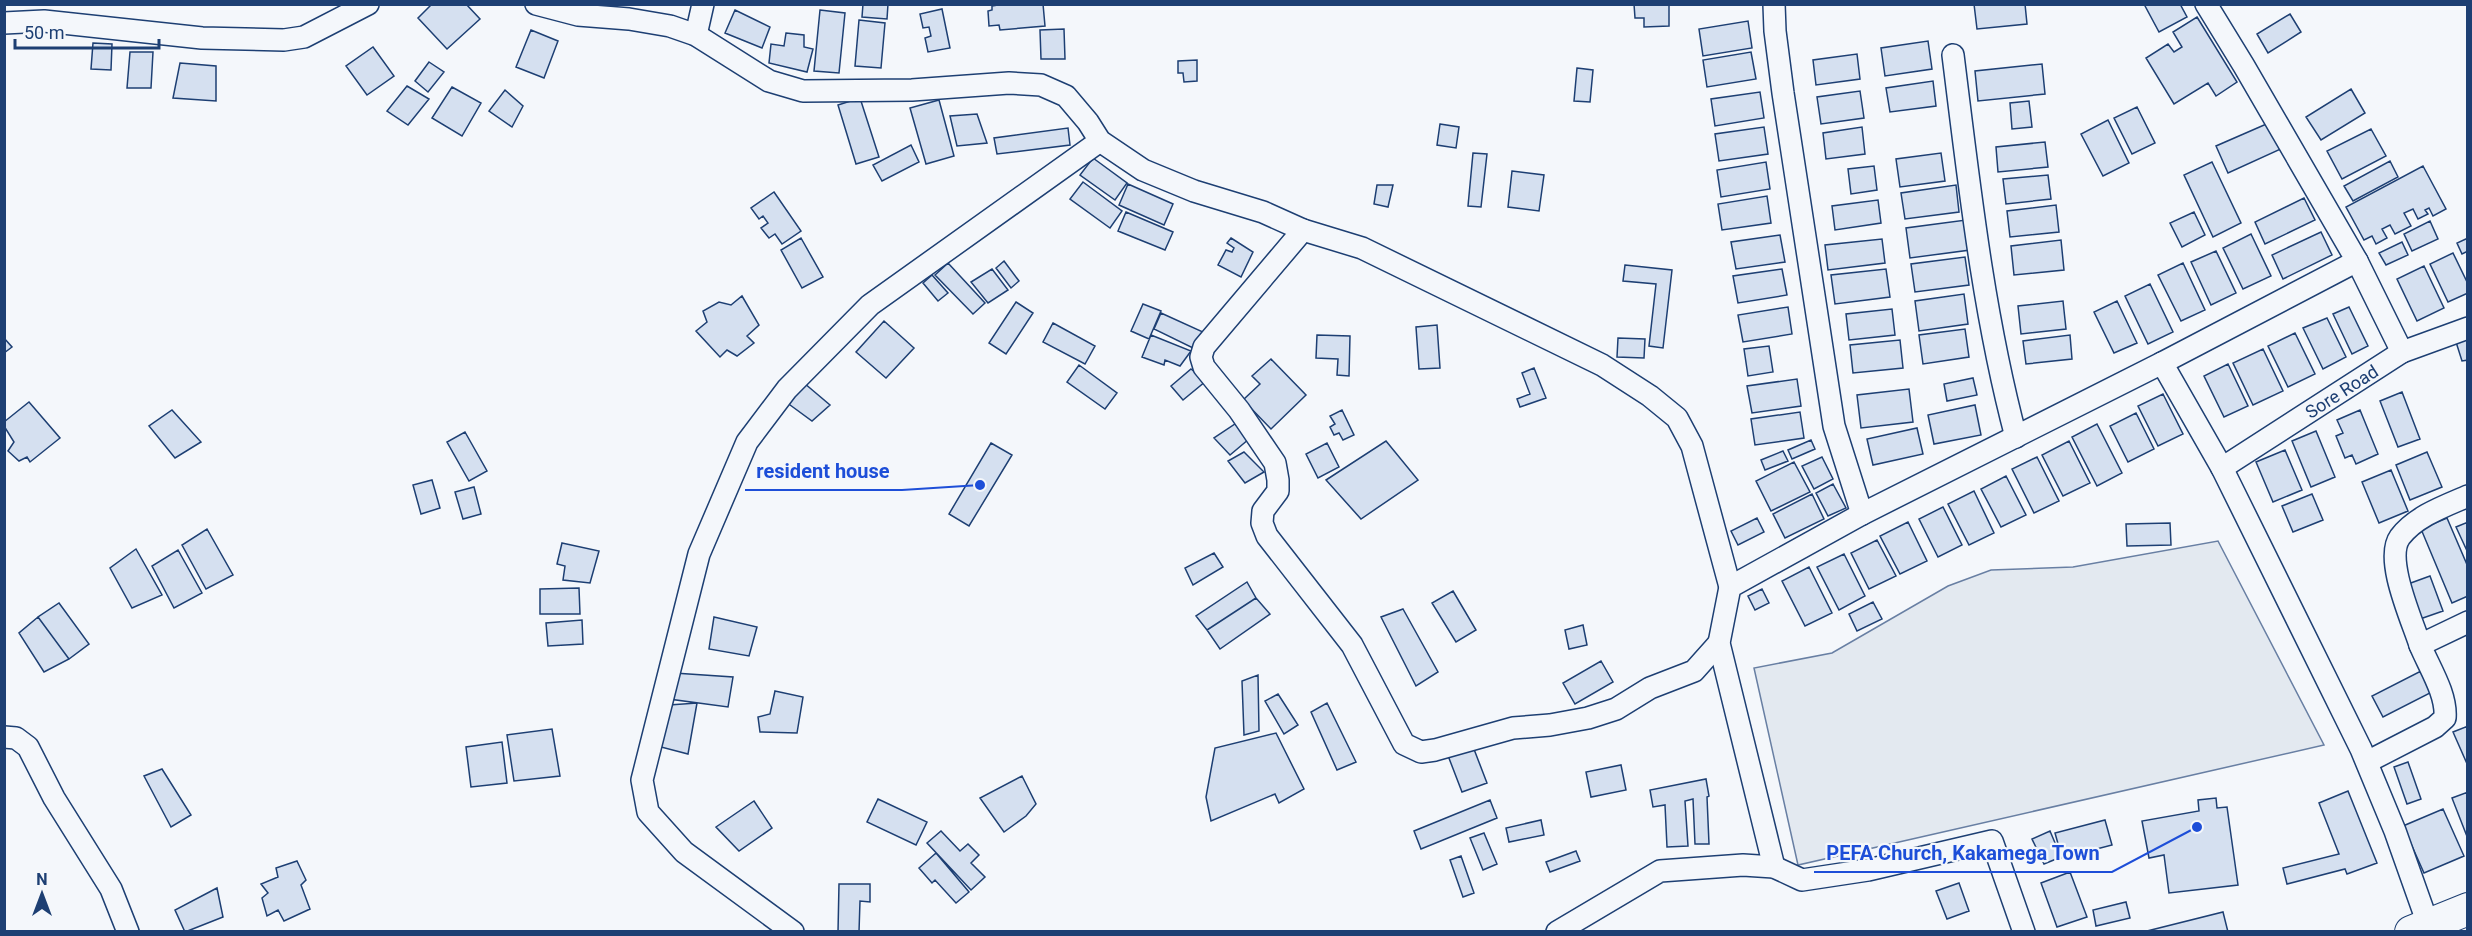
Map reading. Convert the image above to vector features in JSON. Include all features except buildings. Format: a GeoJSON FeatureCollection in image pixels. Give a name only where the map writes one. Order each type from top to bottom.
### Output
{"type":"FeatureCollection","features":[{"type":"Feature","properties":{"kind":"highway"},"geometry":{"type":"LineString","coordinates":[[2416,929],[2468,909]]}},
{"type":"Feature","properties":{"kind":"street"},"geometry":{"type":"LineString","coordinates":[[4,24],[44,21],[202,38],[284,40],[304,37],[368,4]]}},
{"type":"Feature","properties":{"kind":"street"},"geometry":{"type":"LineString","coordinates":[[536,4],[578,15],[629,19],[670,26],[696,35],[769,81],[803,91],[912,90],[1009,83],[1041,85],[1066,96],[1088,122],[1100,141],[1143,170],[1194,191],[1263,212],[1303,230],[1362,249],[1602,365],[1650,396],[1677,418],[1692,446],[1730,587],[1719,643],[1774,867]]}},
{"type":"Feature","properties":{"kind":"street"},"geometry":{"type":"LineString","coordinates":[[696,35],[703,4]]}},
{"type":"Feature","properties":{"kind":"street"},"geometry":{"type":"LineString","coordinates":[[1774,4],[1783,93],[1834,426],[1862,514]]}},
{"type":"Feature","properties":{"kind":"street"},"geometry":{"type":"LineString","coordinates":[[2206,4],[2357,261],[2402,352]]}},
{"type":"Feature","properties":{"kind":"street"},"geometry":{"type":"LineString","coordinates":[[1953,55],[1971,203],[2001,382],[2016,437]]}},
{"type":"Feature","properties":{"kind":"street"},"geometry":{"type":"LineString","coordinates":[[793,932],[684,852],[648,812],[642,780],[699,554],[747,442],[787,389],[870,304],[1100,141]]}},
{"type":"Feature","properties":{"kind":"street"},"geometry":{"type":"LineString","coordinates":[[1303,230],[1204,347],[1201,357],[1204,367],[1239,410],[1275,463],[1278,491],[1263,511],[1262,523],[1267,536],[1353,645],[1404,744],[1421,752],[1513,728],[1550,725],[1588,718],[1616,709],[1650,688],[1694,671],[1719,643]]}},
{"type":"Feature","properties":{"kind":"street"},"geometry":{"type":"LineString","coordinates":[[1730,587],[1862,514],[2162,363],[2357,261]]}},
{"type":"Feature","properties":{"kind":"street","name":"Sore Road"},"geometry":{"type":"LineString","coordinates":[[2222,468],[2402,352],[2468,328]]}},
{"type":"Feature","properties":{"kind":"street"},"geometry":{"type":"LineString","coordinates":[[2162,363],[2222,468],[2367,762],[2395,831],[2416,929]]}},
{"type":"Feature","properties":{"kind":"street"},"geometry":{"type":"LineString","coordinates":[[2367,762],[2435,727],[2445,718],[2446,709],[2420,645],[2398,576],[2395,552],[2399,538],[2414,523],[2468,496]]}},
{"type":"Feature","properties":{"kind":"street"},"geometry":{"type":"LineString","coordinates":[[2420,645],[2468,622]]}},
{"type":"Feature","properties":{"kind":"street"},"geometry":{"type":"LineString","coordinates":[[4,737],[16,738],[28,747],[54,798],[111,889],[128,932]]}},
{"type":"Feature","properties":{"kind":"street"},"geometry":{"type":"LineString","coordinates":[[1557,932],[1659,872],[1743,865],[1774,867],[1802,880],[1814,879],[1901,863],[1992,841],[2024,932]]}},
{"type":"Feature","properties":{"kind":"shaded area"},"geometry":{"type":"Polygon","coordinates":[[[2218,541],[2324,745],[1798,865],[1754,668],[1832,653],[1948,586],[1991,570],[2073,567],[2218,541]]]}},
{"type":"Feature","properties":{"kind":"place","name":"resident house"},"geometry":{"type":"Point","coordinates":[980,485]}},
{"type":"Feature","properties":{"kind":"place","name":"PEFA Church, Kakamega Town"},"geometry":{"type":"Point","coordinates":[2197,827]}}]}
